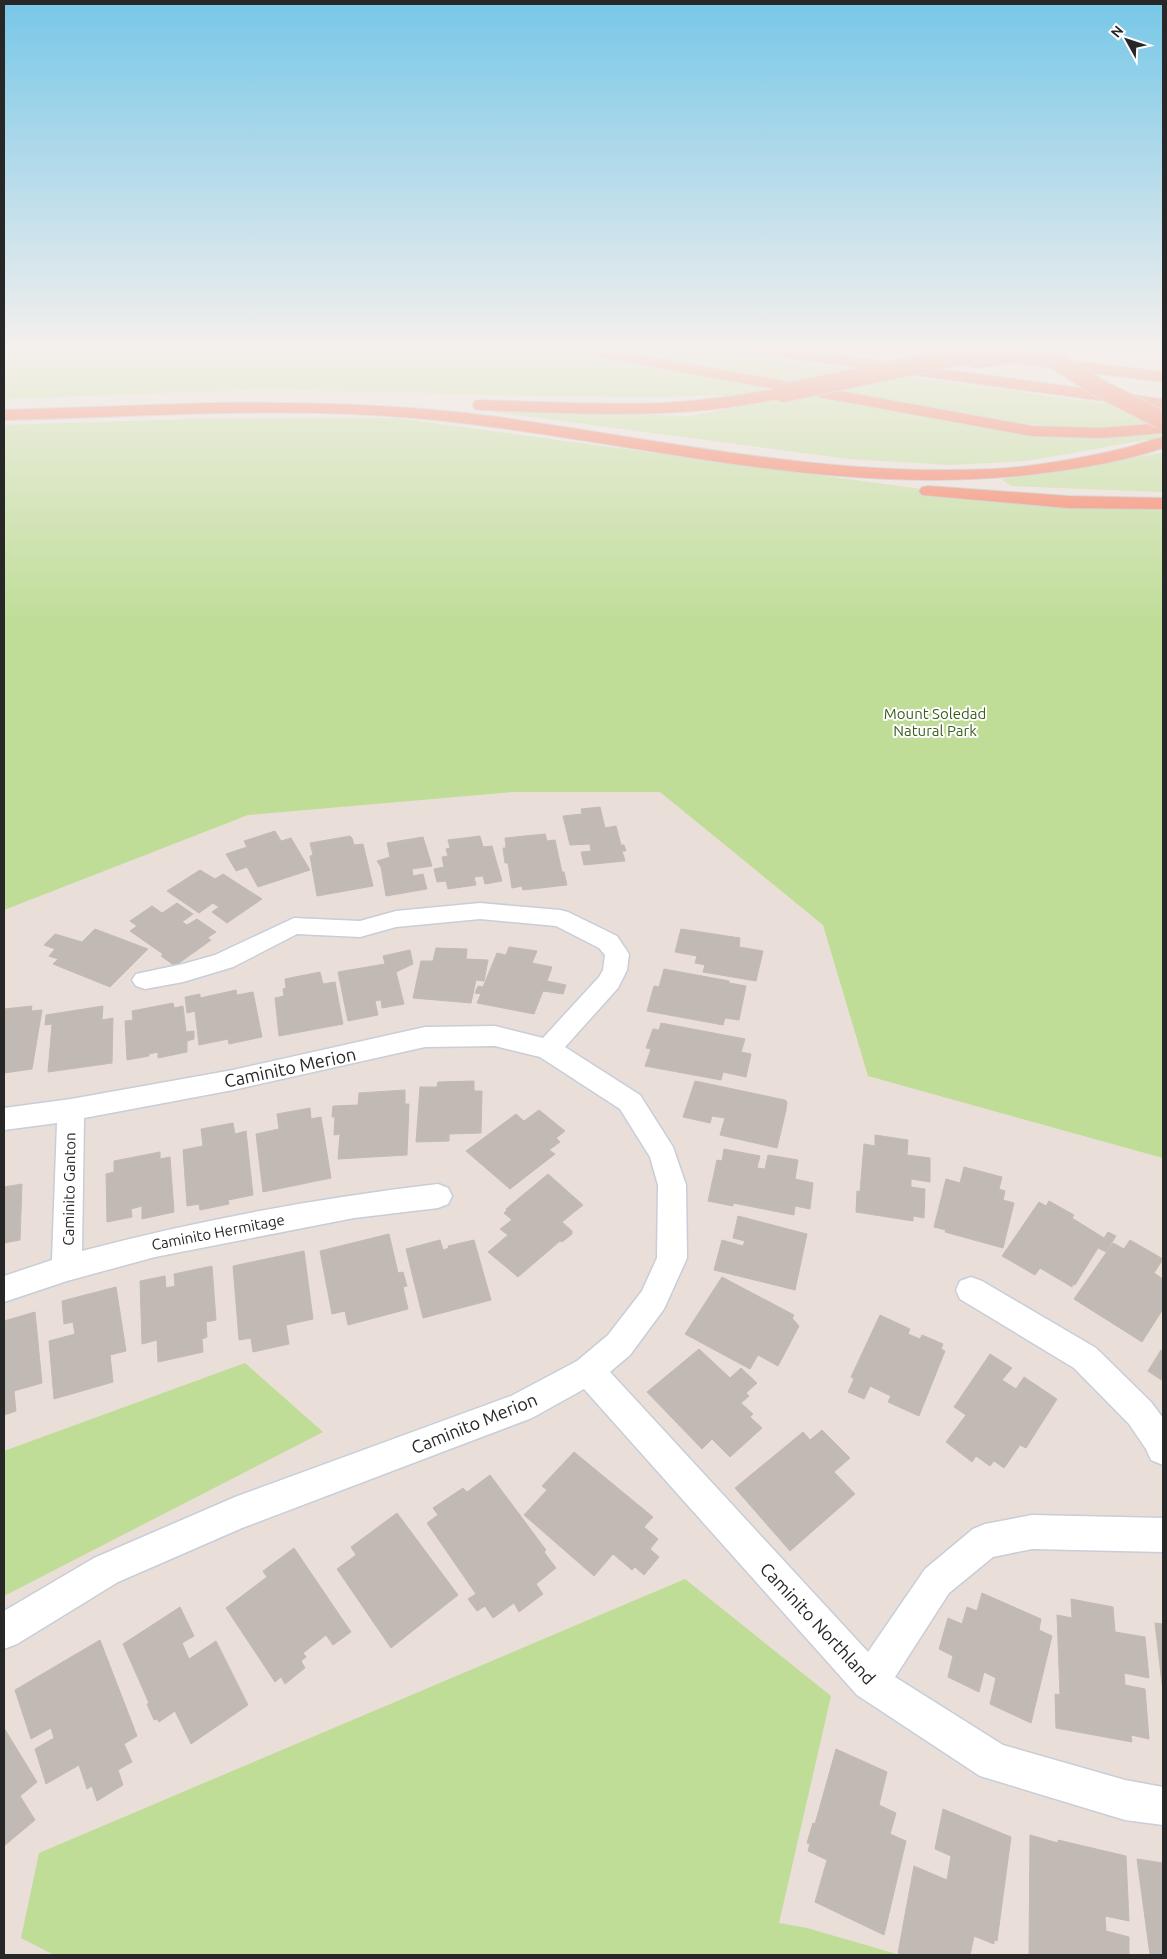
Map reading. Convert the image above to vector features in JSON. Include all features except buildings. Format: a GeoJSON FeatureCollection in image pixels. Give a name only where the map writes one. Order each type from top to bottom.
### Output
{"type":"FeatureCollection","features":[{"type":"Feature","properties":{"kind":"highway"},"geometry":{"type":"LineString","coordinates":[[618,440],[803,469],[877,476],[949,477],[1038,471],[1121,455],[1142,440]]}},
{"type":"Feature","properties":{"kind":"highway"},"geometry":{"type":"LineString","coordinates":[[747,460],[889,486],[954,495],[1068,502],[1163,504]]}},
{"type":"Feature","properties":{"kind":"street"},"geometry":{"type":"LineString","coordinates":[[145,980],[183,973],[224,961],[294,926],[360,929],[396,919],[480,911],[560,918],[608,942],[618,954],[615,970],[609,982],[548,1049]]}},
{"type":"Feature","properties":{"kind":"street","name":"Caminito Merion"},"geometry":{"type":"LineString","coordinates":[[4,1119],[71,1110],[233,1080],[425,1038],[495,1036],[548,1049],[630,1102],[663,1155],[672,1185],[672,1258],[653,1300],[619,1345],[588,1371],[521,1407],[235,1514],[106,1570],[4,1632]]}},
{"type":"Feature","properties":{"kind":"street","name":"Caminito Ganton"},"geometry":{"type":"LineString","coordinates":[[67,1268],[71,1110]]}},
{"type":"Feature","properties":{"kind":"street","name":"Caminito Hermitage"},"geometry":{"type":"LineString","coordinates":[[4,1289],[67,1268],[155,1244],[354,1206],[438,1196]]}},
{"type":"Feature","properties":{"kind":"street"},"geometry":{"type":"LineString","coordinates":[[971,1290],[1085,1358],[1140,1413],[1162,1443],[1163,1449]]}},
{"type":"Feature","properties":{"kind":"street","name":"Caminito Northland"},"geometry":{"type":"LineString","coordinates":[[588,1371],[870,1682],[994,1762],[1125,1800],[1163,1806]]}},
{"type":"Feature","properties":{"kind":"street"},"geometry":{"type":"LineString","coordinates":[[870,1682],[937,1581],[985,1541],[1032,1532],[1163,1535]]}},
{"type":"Feature","properties":{"kind":"green space","name":"Mount Soledad Natural Park"},"geometry":{"type":"Polygon","coordinates":[[[4,440],[562,440],[1003,500],[1163,507],[1163,1158],[868,1076],[823,925],[660,792],[512,792],[248,815],[4,910],[4,440]]]}},
{"type":"Feature","properties":{"kind":"green space"},"geometry":{"type":"Polygon","coordinates":[[[709,440],[1143,440],[1027,461],[950,465],[849,459],[709,440]]]}},
{"type":"Feature","properties":{"kind":"green space"},"geometry":{"type":"Polygon","coordinates":[[[1146,440],[1163,440],[1163,447],[1146,440]]]}},
{"type":"Feature","properties":{"kind":"green space"},"geometry":{"type":"Polygon","coordinates":[[[1163,453],[1163,492],[1011,486],[1001,479],[1163,453]]]}},
{"type":"Feature","properties":{"kind":"green space"},"geometry":{"type":"Polygon","coordinates":[[[245,1363],[323,1432],[4,1596],[4,1451],[245,1363]]]}},
{"type":"Feature","properties":{"kind":"green space"},"geometry":{"type":"Polygon","coordinates":[[[685,1579],[831,1696],[779,1923],[807,1928],[900,1955],[54,1955],[21,1938],[39,1853],[685,1579]]]}}]}
